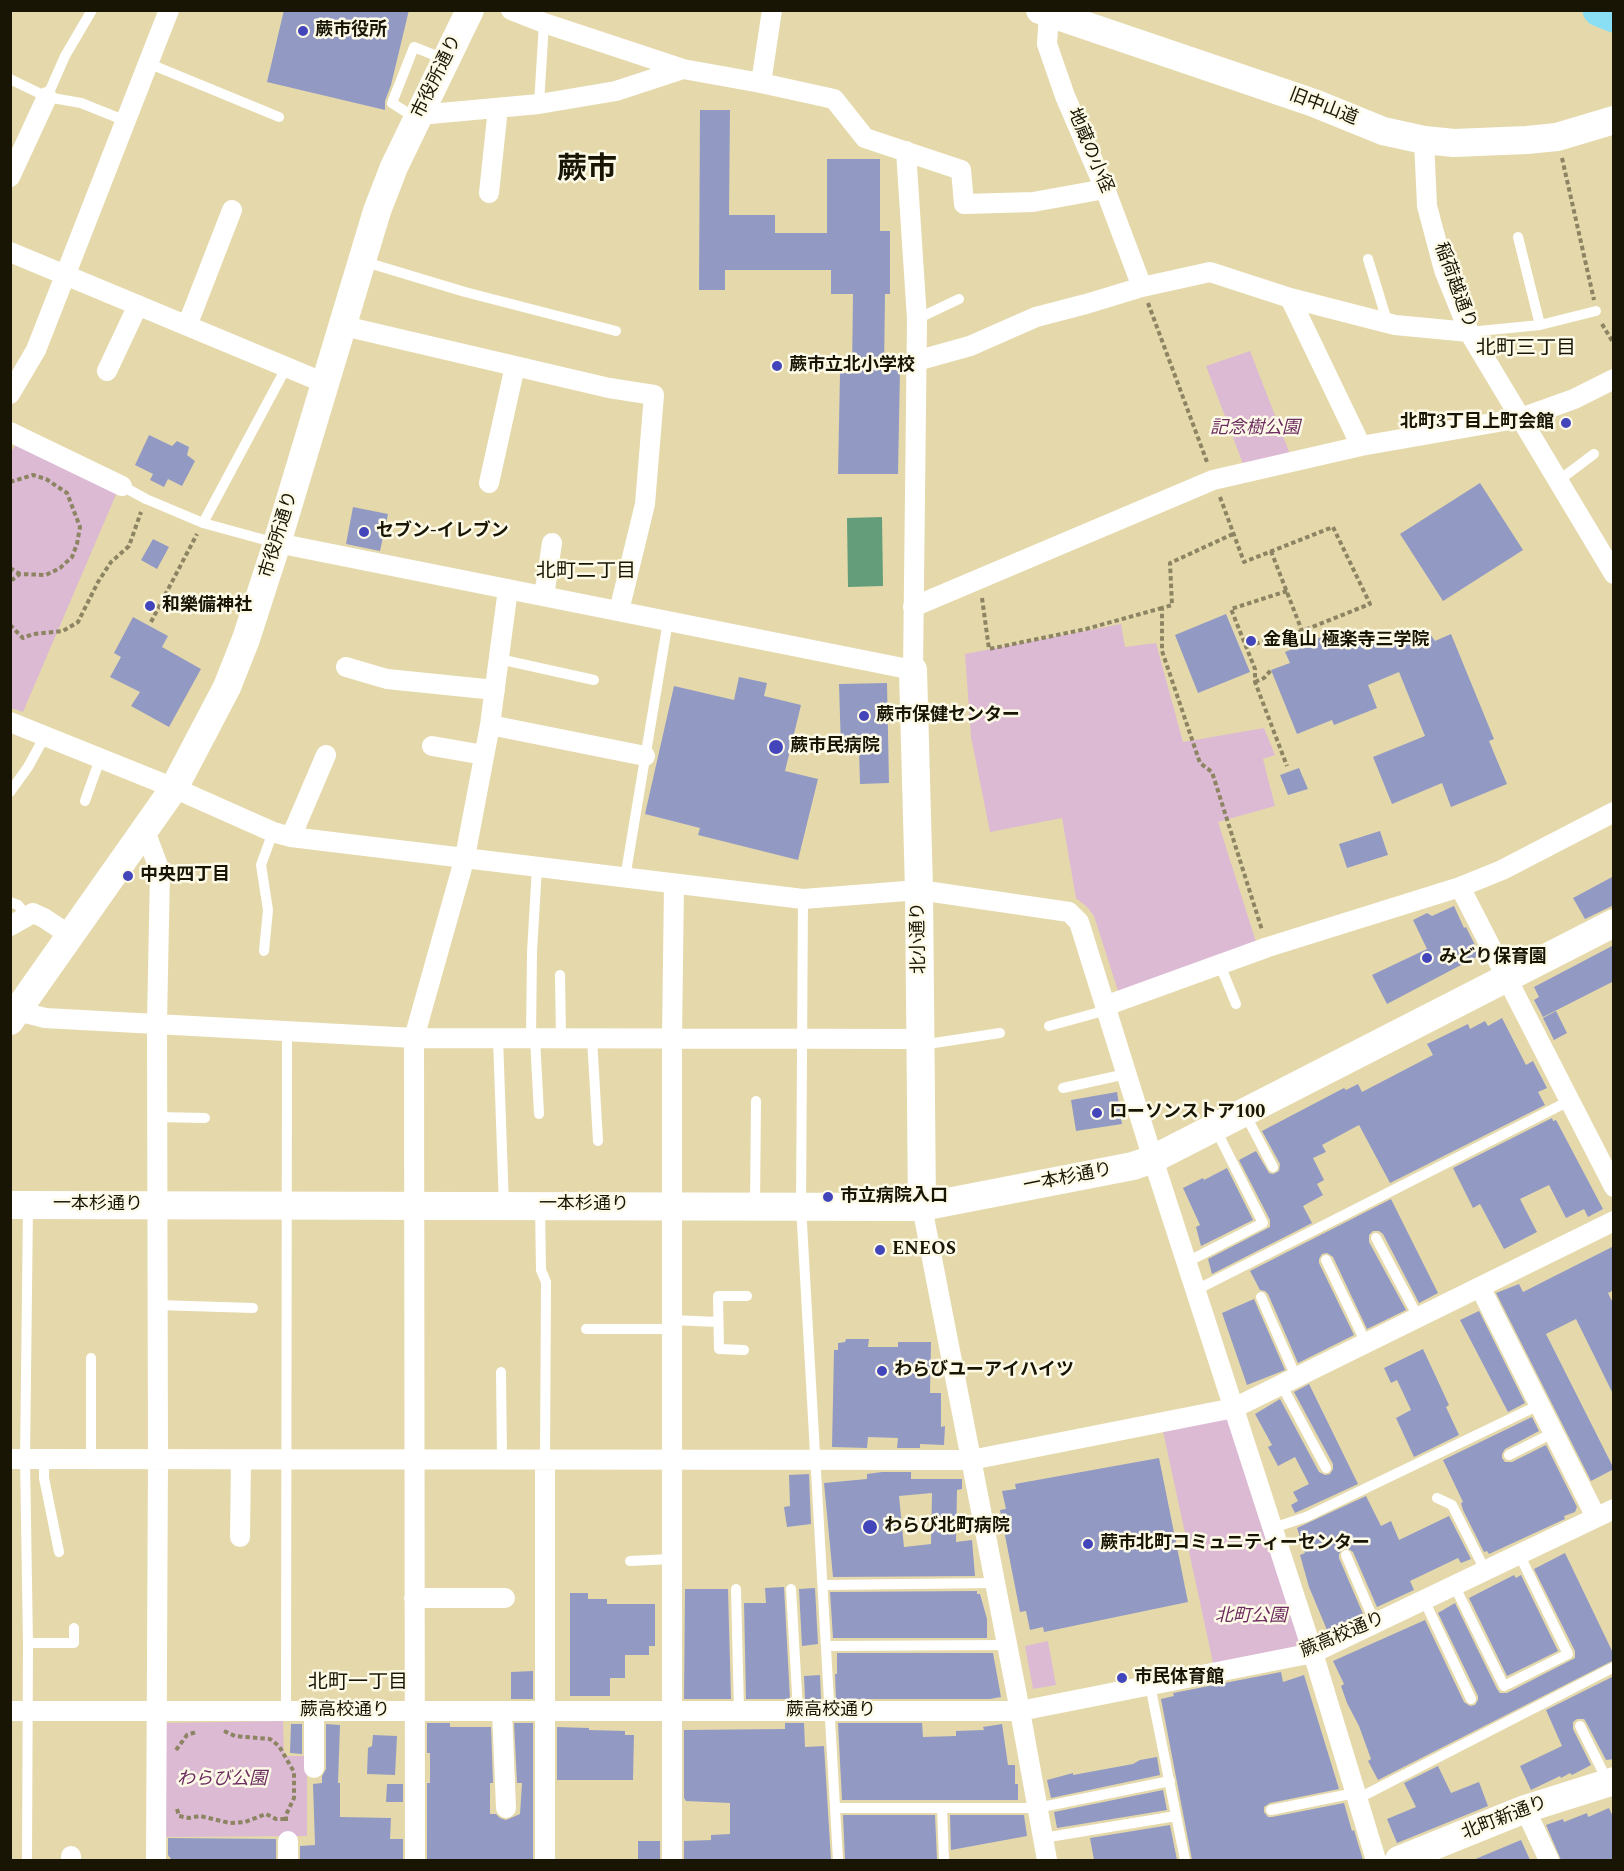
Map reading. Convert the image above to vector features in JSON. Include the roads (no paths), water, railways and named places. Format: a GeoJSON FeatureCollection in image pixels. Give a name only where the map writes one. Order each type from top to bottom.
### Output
{"type":"FeatureCollection","features":[{"type":"Feature","properties":{"kind":"highway"},"geometry":{"type":"LineString","coordinates":[[1599,10],[1614,16]]}},
{"type":"Feature","properties":{"kind":"street"},"geometry":{"type":"LineString","coordinates":[[10,394],[36,350],[150,64],[169,10]]}},
{"type":"Feature","properties":{"kind":"street","name":"市役所通り"},"geometry":{"type":"LineString","coordinates":[[13,1014],[174,789],[227,687],[246,639],[277,543],[327,384],[362,261],[394,167],[470,10]]}},
{"type":"Feature","properties":{"kind":"street"},"geometry":{"type":"LineString","coordinates":[[511,10],[683,69],[834,99],[865,138],[961,170],[964,204],[1033,202],[1105,189]]}},
{"type":"Feature","properties":{"kind":"street"},"geometry":{"type":"LineString","coordinates":[[761,83],[772,10]]}},
{"type":"Feature","properties":{"kind":"street","name":"旧中山道"},"geometry":{"type":"LineString","coordinates":[[1044,12],[1089,19],[1383,131],[1424,140],[1454,143],[1557,137],[1614,120]]}},
{"type":"Feature","properties":{"kind":"street","name":"地蔵の小径"},"geometry":{"type":"LineString","coordinates":[[1044,12],[1047,44],[1065,96],[1105,189],[1142,287]]}},
{"type":"Feature","properties":{"kind":"street"},"geometry":{"type":"LineString","coordinates":[[418,117],[539,104],[616,92],[683,69]]}},
{"type":"Feature","properties":{"kind":"street"},"geometry":{"type":"LineString","coordinates":[[10,177],[47,97]]}},
{"type":"Feature","properties":{"kind":"street"},"geometry":{"type":"LineString","coordinates":[[489,193],[498,108]]}},
{"type":"Feature","properties":{"kind":"street","name":"稲荷越通り"},"geometry":{"type":"LineString","coordinates":[[1424,140],[1427,206],[1444,270],[1469,332],[1614,574]]}},
{"type":"Feature","properties":{"kind":"street"},"geometry":{"type":"LineString","coordinates":[[277,543],[913,670],[917,319],[906,151]]}},
{"type":"Feature","properties":{"kind":"street"},"geometry":{"type":"LineString","coordinates":[[187,326],[232,210]]}},
{"type":"Feature","properties":{"kind":"street"},"geometry":{"type":"LineString","coordinates":[[10,252],[327,384]]}},
{"type":"Feature","properties":{"kind":"street"},"geometry":{"type":"LineString","coordinates":[[916,361],[970,346],[1036,317],[1142,287],[1210,272],[1290,298],[1388,324],[1469,332]]}},
{"type":"Feature","properties":{"kind":"street"},"geometry":{"type":"LineString","coordinates":[[1290,298],[1361,446]]}},
{"type":"Feature","properties":{"kind":"street"},"geometry":{"type":"LineString","coordinates":[[107,371],[138,305]]}},
{"type":"Feature","properties":{"kind":"street"},"geometry":{"type":"LineString","coordinates":[[344,326],[609,388],[654,395],[645,504],[619,611]]}},
{"type":"Feature","properties":{"kind":"street"},"geometry":{"type":"LineString","coordinates":[[489,483],[515,366]]}},
{"type":"Feature","properties":{"kind":"street"},"geometry":{"type":"LineString","coordinates":[[913,607],[1213,480],[1361,446],[1521,418],[1574,399],[1614,379]]}},
{"type":"Feature","properties":{"kind":"street"},"geometry":{"type":"LineString","coordinates":[[10,432],[122,486]]}},
{"type":"Feature","properties":{"kind":"street"},"geometry":{"type":"LineString","coordinates":[[544,596],[552,543]]}},
{"type":"Feature","properties":{"kind":"street"},"geometry":{"type":"LineString","coordinates":[[415,1860],[414,1038],[465,857],[490,725],[508,589]]}},
{"type":"Feature","properties":{"kind":"street"},"geometry":{"type":"LineString","coordinates":[[346,667],[387,679],[495,690]]}},
{"type":"Feature","properties":{"kind":"street","name":"北小通り"},"geometry":{"type":"LineString","coordinates":[[913,670],[920,890],[922,1207]]}},
{"type":"Feature","properties":{"kind":"street"},"geometry":{"type":"LineString","coordinates":[[490,725],[645,756]]}},
{"type":"Feature","properties":{"kind":"street"},"geometry":{"type":"LineString","coordinates":[[13,727],[45,736],[282,834],[802,899],[920,890],[1069,912],[1079,922],[1313,1653],[1376,1860]]}},
{"type":"Feature","properties":{"kind":"street"},"geometry":{"type":"LineString","coordinates":[[432,746],[484,755]]}},
{"type":"Feature","properties":{"kind":"street"},"geometry":{"type":"LineString","coordinates":[[282,834],[326,755]]}},
{"type":"Feature","properties":{"kind":"street"},"geometry":{"type":"LineString","coordinates":[[1106,1008],[1268,947],[1460,886],[1502,870],[1614,812]]}},
{"type":"Feature","properties":{"kind":"street"},"geometry":{"type":"LineString","coordinates":[[145,831],[160,872],[156,1117],[158,1460],[156,1860]]}},
{"type":"Feature","properties":{"kind":"street"},"geometry":{"type":"LineString","coordinates":[[672,1860],[674,884]]}},
{"type":"Feature","properties":{"kind":"street"},"geometry":{"type":"LineString","coordinates":[[1460,886],[1614,1187]]}},
{"type":"Feature","properties":{"kind":"street"},"geometry":{"type":"LineString","coordinates":[[19,921],[33,913],[71,936]]}},
{"type":"Feature","properties":{"kind":"street"},"geometry":{"type":"LineString","coordinates":[[1506,978],[1614,923]]}},
{"type":"Feature","properties":{"kind":"street","name":"一本杉通り"},"geometry":{"type":"LineString","coordinates":[[19,1205],[922,1207],[1133,1166],[1153,1159],[1506,978]]}},
{"type":"Feature","properties":{"kind":"street"},"geometry":{"type":"LineString","coordinates":[[13,1014],[45,1018],[414,1038],[801,1038],[921,1042]]}},
{"type":"Feature","properties":{"kind":"street"},"geometry":{"type":"LineString","coordinates":[[922,1207],[1047,1860]]}},
{"type":"Feature","properties":{"kind":"street"},"geometry":{"type":"LineString","coordinates":[[17,1459],[971,1460],[1234,1408],[1614,1221]]}},
{"type":"Feature","properties":{"kind":"street"},"geometry":{"type":"LineString","coordinates":[[1480,1287],[1553,1433],[1605,1513]]}},
{"type":"Feature","properties":{"kind":"street"},"geometry":{"type":"LineString","coordinates":[[545,1459],[545,1860]]}},
{"type":"Feature","properties":{"kind":"street"},"geometry":{"type":"LineString","coordinates":[[240,1537],[241,1460]]}},
{"type":"Feature","properties":{"kind":"street","name":"蕨高校通り"},"geometry":{"type":"LineString","coordinates":[[19,1711],[1020,1711],[1313,1653],[1605,1513]]}},
{"type":"Feature","properties":{"kind":"street"},"geometry":{"type":"LineString","coordinates":[[414,1598],[505,1598]]}},
{"type":"Feature","properties":{"kind":"street"},"geometry":{"type":"LineString","coordinates":[[314,1711],[314,1768]]}},
{"type":"Feature","properties":{"kind":"street"},"geometry":{"type":"LineString","coordinates":[[502,1711],[506,1808]]}},
{"type":"Feature","properties":{"kind":"street","name":"北町新通り"},"geometry":{"type":"LineString","coordinates":[[1399,1860],[1525,1809],[1611,1782]]}},
{"type":"Feature","properties":{"kind":"street"},"geometry":{"type":"LineString","coordinates":[[1525,1809],[1549,1860]]}},
{"type":"Feature","properties":{"kind":"lane"},"geometry":{"type":"LineString","coordinates":[[47,97],[65,56],[92,10]]}},
{"type":"Feature","properties":{"kind":"lane"},"geometry":{"type":"LineString","coordinates":[[539,104],[544,23]]}},
{"type":"Feature","properties":{"kind":"lane"},"geometry":{"type":"LineString","coordinates":[[150,64],[279,117]]}},
{"type":"Feature","properties":{"kind":"lane"},"geometry":{"type":"LineString","coordinates":[[10,79],[47,97],[81,103],[126,121]]}},
{"type":"Feature","properties":{"kind":"lane"},"geometry":{"type":"LineString","coordinates":[[1518,237],[1540,325]]}},
{"type":"Feature","properties":{"kind":"lane"},"geometry":{"type":"LineString","coordinates":[[1368,259],[1388,324]]}},
{"type":"Feature","properties":{"kind":"lane"},"geometry":{"type":"LineString","coordinates":[[362,261],[465,292],[616,331]]}},
{"type":"Feature","properties":{"kind":"lane"},"geometry":{"type":"LineString","coordinates":[[917,319],[959,299]]}},
{"type":"Feature","properties":{"kind":"lane"},"geometry":{"type":"LineString","coordinates":[[1469,332],[1540,325],[1596,311]]}},
{"type":"Feature","properties":{"kind":"lane"},"geometry":{"type":"LineString","coordinates":[[203,523],[286,368]]}},
{"type":"Feature","properties":{"kind":"lane"},"geometry":{"type":"LineString","coordinates":[[1558,481],[1594,454]]}},
{"type":"Feature","properties":{"kind":"lane"},"geometry":{"type":"LineString","coordinates":[[122,486],[146,499],[203,523],[277,543]]}},
{"type":"Feature","properties":{"kind":"lane"},"geometry":{"type":"LineString","coordinates":[[625,878],[668,621]]}},
{"type":"Feature","properties":{"kind":"lane"},"geometry":{"type":"LineString","coordinates":[[499,659],[594,680]]}},
{"type":"Feature","properties":{"kind":"lane"},"geometry":{"type":"LineString","coordinates":[[10,792],[28,767],[45,736]]}},
{"type":"Feature","properties":{"kind":"lane"},"geometry":{"type":"LineString","coordinates":[[85,801],[100,759]]}},
{"type":"Feature","properties":{"kind":"lane"},"geometry":{"type":"LineString","coordinates":[[264,951],[268,910],[261,865],[282,834]]}},
{"type":"Feature","properties":{"kind":"lane"},"geometry":{"type":"LineString","coordinates":[[537,867],[532,952],[533,1038],[539,1114]]}},
{"type":"Feature","properties":{"kind":"lane"},"geometry":{"type":"LineString","coordinates":[[802,899],[801,1206],[838,1860]]}},
{"type":"Feature","properties":{"kind":"lane"},"geometry":{"type":"LineString","coordinates":[[10,902],[18,905],[19,921]]}},
{"type":"Feature","properties":{"kind":"lane"},"geometry":{"type":"LineString","coordinates":[[1220,965],[1236,1004]]}},
{"type":"Feature","properties":{"kind":"lane"},"geometry":{"type":"LineString","coordinates":[[560,975],[561,1038]]}},
{"type":"Feature","properties":{"kind":"lane"},"geometry":{"type":"LineString","coordinates":[[1048,1026],[1106,1008]]}},
{"type":"Feature","properties":{"kind":"lane"},"geometry":{"type":"LineString","coordinates":[[286,1711],[287,1031]]}},
{"type":"Feature","properties":{"kind":"lane"},"geometry":{"type":"LineString","coordinates":[[921,1042],[1000,1032]]}},
{"type":"Feature","properties":{"kind":"lane"},"geometry":{"type":"LineString","coordinates":[[498,1038],[504,1206]]}},
{"type":"Feature","properties":{"kind":"lane"},"geometry":{"type":"LineString","coordinates":[[592,1038],[598,1141]]}},
{"type":"Feature","properties":{"kind":"lane"},"geometry":{"type":"LineString","coordinates":[[1063,1089],[1126,1074]]}},
{"type":"Feature","properties":{"kind":"lane"},"geometry":{"type":"LineString","coordinates":[[755,1206],[756,1101]]}},
{"type":"Feature","properties":{"kind":"lane"},"geometry":{"type":"LineString","coordinates":[[1196,1290],[1569,1101]]}},
{"type":"Feature","properties":{"kind":"lane"},"geometry":{"type":"LineString","coordinates":[[1244,1112],[1274,1167]]}},
{"type":"Feature","properties":{"kind":"lane"},"geometry":{"type":"LineString","coordinates":[[156,1117],[205,1118]]}},
{"type":"Feature","properties":{"kind":"lane"},"geometry":{"type":"LineString","coordinates":[[1186,1262],[1263,1223],[1215,1128]]}},
{"type":"Feature","properties":{"kind":"lane"},"geometry":{"type":"LineString","coordinates":[[19,1205],[17,1459],[28,1643],[19,1711],[27,1860]]}},
{"type":"Feature","properties":{"kind":"lane"},"geometry":{"type":"LineString","coordinates":[[540,1205],[541,1270],[546,1282],[545,1459]]}},
{"type":"Feature","properties":{"kind":"lane"},"geometry":{"type":"LineString","coordinates":[[1376,1238],[1418,1317]]}},
{"type":"Feature","properties":{"kind":"lane"},"geometry":{"type":"LineString","coordinates":[[1326,1260],[1366,1343]]}},
{"type":"Feature","properties":{"kind":"lane"},"geometry":{"type":"LineString","coordinates":[[744,1350],[719,1349],[718,1296],[747,1296]]}},
{"type":"Feature","properties":{"kind":"lane"},"geometry":{"type":"LineString","coordinates":[[1261,1298],[1289,1381],[1326,1468]]}},
{"type":"Feature","properties":{"kind":"lane"},"geometry":{"type":"LineString","coordinates":[[157,1305],[253,1308]]}},
{"type":"Feature","properties":{"kind":"lane"},"geometry":{"type":"LineString","coordinates":[[586,1329],[718,1322]]}},
{"type":"Feature","properties":{"kind":"lane"},"geometry":{"type":"LineString","coordinates":[[91,1358],[91,1460]]}},
{"type":"Feature","properties":{"kind":"lane"},"geometry":{"type":"LineString","coordinates":[[501,1372],[502,1459]]}},
{"type":"Feature","properties":{"kind":"lane"},"geometry":{"type":"LineString","coordinates":[[1273,1528],[1306,1517],[1539,1405]]}},
{"type":"Feature","properties":{"kind":"lane"},"geometry":{"type":"LineString","coordinates":[[1509,1455],[1553,1433]]}},
{"type":"Feature","properties":{"kind":"lane"},"geometry":{"type":"LineString","coordinates":[[44,1459],[44,1478],[59,1552]]}},
{"type":"Feature","properties":{"kind":"lane"},"geometry":{"type":"LineString","coordinates":[[1437,1498],[1452,1505],[1485,1570]]}},
{"type":"Feature","properties":{"kind":"lane"},"geometry":{"type":"LineString","coordinates":[[1454,1585],[1504,1686],[1568,1654],[1519,1554]]}},
{"type":"Feature","properties":{"kind":"lane"},"geometry":{"type":"LineString","coordinates":[[1346,1555],[1375,1623]]}},
{"type":"Feature","properties":{"kind":"lane"},"geometry":{"type":"LineString","coordinates":[[630,1561],[671,1559]]}},
{"type":"Feature","properties":{"kind":"lane"},"geometry":{"type":"LineString","coordinates":[[823,1585],[995,1583]]}},
{"type":"Feature","properties":{"kind":"lane"},"geometry":{"type":"LineString","coordinates":[[736,1589],[739,1711]]}},
{"type":"Feature","properties":{"kind":"lane"},"geometry":{"type":"LineString","coordinates":[[791,1589],[798,1711]]}},
{"type":"Feature","properties":{"kind":"lane"},"geometry":{"type":"LineString","coordinates":[[1424,1600],[1471,1699]]}},
{"type":"Feature","properties":{"kind":"lane"},"geometry":{"type":"LineString","coordinates":[[28,1643],[74,1643],[74,1628]]}},
{"type":"Feature","properties":{"kind":"lane"},"geometry":{"type":"LineString","coordinates":[[827,1646],[1007,1645]]}},
{"type":"Feature","properties":{"kind":"lane"},"geometry":{"type":"LineString","coordinates":[[1271,1810],[1356,1796],[1614,1667]]}},
{"type":"Feature","properties":{"kind":"lane"},"geometry":{"type":"LineString","coordinates":[[1150,1685],[1185,1860]]}},
{"type":"Feature","properties":{"kind":"lane"},"geometry":{"type":"LineString","coordinates":[[1580,1726],[1611,1782]]}},
{"type":"Feature","properties":{"kind":"lane"},"geometry":{"type":"LineString","coordinates":[[835,1808],[1037,1808],[1170,1781]]}},
{"type":"Feature","properties":{"kind":"lane"},"geometry":{"type":"LineString","coordinates":[[942,1808],[944,1860]]}},
{"type":"Feature","properties":{"kind":"lane"},"geometry":{"type":"LineString","coordinates":[[1042,1838],[1176,1816]]}},
{"type":"Feature","properties":{"kind":"place","name":"蕨市役所"},"geometry":{"type":"Point","coordinates":[303,31]}},
{"type":"Feature","properties":{"kind":"place","name":"蕨市立北小学校"},"geometry":{"type":"Point","coordinates":[777,366]}},
{"type":"Feature","properties":{"kind":"place","name":"北町3丁目上町会館"},"geometry":{"type":"Point","coordinates":[1566,423]}},
{"type":"Feature","properties":{"kind":"place","name":"セブン-イレブン"},"geometry":{"type":"Point","coordinates":[364,532]}},
{"type":"Feature","properties":{"kind":"place","name":"和樂備神社"},"geometry":{"type":"Point","coordinates":[150,606]}},
{"type":"Feature","properties":{"kind":"place","name":"金亀山 極楽寺三学院"},"geometry":{"type":"Point","coordinates":[1251,641]}},
{"type":"Feature","properties":{"kind":"place","name":"蕨市保健センター"},"geometry":{"type":"Point","coordinates":[864,716]}},
{"type":"Feature","properties":{"kind":"place","name":"蕨市民病院"},"geometry":{"type":"Point","coordinates":[776,747]}},
{"type":"Feature","properties":{"kind":"place","name":"中央四丁目"},"geometry":{"type":"Point","coordinates":[128,876]}},
{"type":"Feature","properties":{"kind":"place","name":"みどり保育園"},"geometry":{"type":"Point","coordinates":[1427,958]}},
{"type":"Feature","properties":{"kind":"place","name":"ローソンストア100"},"geometry":{"type":"Point","coordinates":[1097,1113]}},
{"type":"Feature","properties":{"kind":"place","name":"市立病院入口"},"geometry":{"type":"Point","coordinates":[828,1197]}},
{"type":"Feature","properties":{"kind":"place","name":"ENEOS"},"geometry":{"type":"Point","coordinates":[880,1250]}},
{"type":"Feature","properties":{"kind":"place","name":"わらびユーアイハイツ"},"geometry":{"type":"Point","coordinates":[882,1371]}},
{"type":"Feature","properties":{"kind":"place","name":"わらび北町病院"},"geometry":{"type":"Point","coordinates":[870,1527]}},
{"type":"Feature","properties":{"kind":"place","name":"蕨市北町コミュニティーセンター"},"geometry":{"type":"Point","coordinates":[1088,1544]}},
{"type":"Feature","properties":{"kind":"place","name":"市民体育館"},"geometry":{"type":"Point","coordinates":[1122,1678]}},
{"type":"Feature","properties":{"kind":"district","name":"蕨市"},"geometry":{"type":"Point","coordinates":[587,172]}},
{"type":"Feature","properties":{"kind":"district","name":"北町三丁目"},"geometry":{"type":"Point","coordinates":[1526,350]}},
{"type":"Feature","properties":{"kind":"district","name":"北町二丁目"},"geometry":{"type":"Point","coordinates":[586,573]}},
{"type":"Feature","properties":{"kind":"district","name":"北町一丁目"},"geometry":{"type":"Point","coordinates":[358,1684]}},
{"type":"Feature","properties":{"kind":"park label","name":"記念樹公園"},"geometry":{"type":"Point","coordinates":[1255,429]}},
{"type":"Feature","properties":{"kind":"park label","name":"北町公園"},"geometry":{"type":"Point","coordinates":[1251,1617]}},
{"type":"Feature","properties":{"kind":"park label","name":"わらび公園"},"geometry":{"type":"Point","coordinates":[222,1780]}}]}
